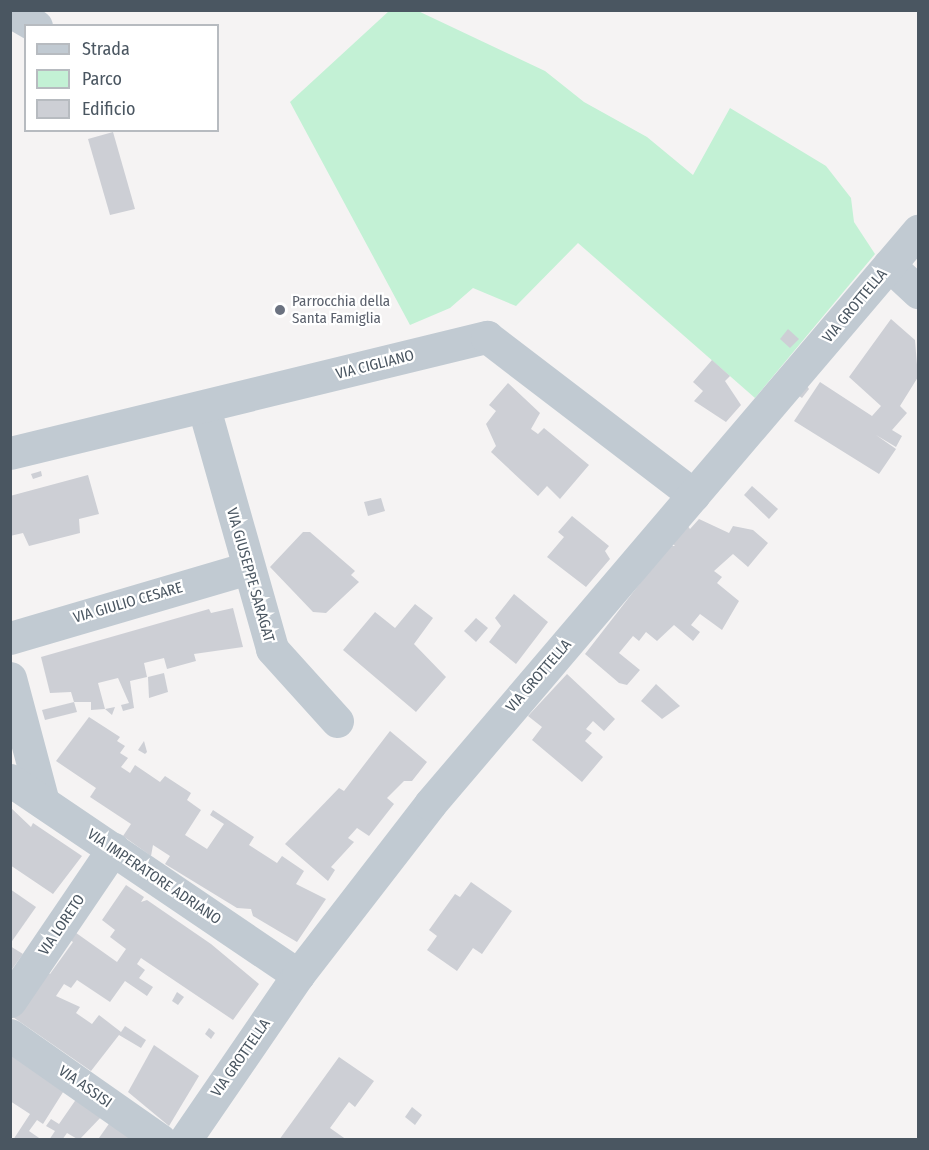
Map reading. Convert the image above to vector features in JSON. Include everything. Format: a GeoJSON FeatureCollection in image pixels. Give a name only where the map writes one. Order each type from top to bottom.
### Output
{"type":"FeatureCollection","features":[{"type":"Feature","properties":{"kind":"street"},"geometry":{"type":"LineString","coordinates":[[10,11],[33,24]]}},
{"type":"Feature","properties":{"kind":"street","name":"VIA GROTTELLA"},"geometry":{"type":"LineString","coordinates":[[184,1140],[298,975],[430,804],[918,231]]}},
{"type":"Feature","properties":{"kind":"street"},"geometry":{"type":"LineString","coordinates":[[889,266],[918,292]]}},
{"type":"Feature","properties":{"kind":"street","name":"VIA CIGLIANO"},"geometry":{"type":"LineString","coordinates":[[10,453],[204,408],[487,337],[694,495]]}},
{"type":"Feature","properties":{"kind":"street","name":"VIA GIUSEPPE SARAGAT"},"geometry":{"type":"LineString","coordinates":[[204,408],[245,569],[272,649],[337,720]]}},
{"type":"Feature","properties":{"kind":"street","name":"VIA GIULIO CESARE"},"geometry":{"type":"LineString","coordinates":[[10,638],[245,569]]}},
{"type":"Feature","properties":{"kind":"street"},"geometry":{"type":"LineString","coordinates":[[12,689],[43,802]]}},
{"type":"Feature","properties":{"kind":"street","name":"VIA IMPERATORE ADRIANO"},"geometry":{"type":"LineString","coordinates":[[10,780],[298,975]]}},
{"type":"Feature","properties":{"kind":"street","name":"VIA LORETO"},"geometry":{"type":"LineString","coordinates":[[10,1001],[113,849]]}},
{"type":"Feature","properties":{"kind":"street","name":"VIA ASSISI"},"geometry":{"type":"LineString","coordinates":[[10,1035],[160,1140]]}},
{"type":"Feature","properties":{"kind":"green space"},"geometry":{"type":"Polygon","coordinates":[[[389,11],[418,11],[545,71],[584,102],[647,137],[693,175],[730,108],[826,166],[851,198],[854,222],[875,254],[755,398],[578,243],[516,306],[473,288],[450,308],[410,325],[290,102],[389,11]]]}},
{"type":"Feature","properties":{"kind":"building"},"geometry":{"type":"Polygon","coordinates":[[[113,132],[135,209],[110,215],[88,139],[113,132]]]}},
{"type":"Feature","properties":{"kind":"building"},"geometry":{"type":"Polygon","coordinates":[[[891,319],[915,340],[918,377],[900,406],[907,413],[892,430],[902,436],[896,447],[876,435],[896,449],[879,474],[794,421],[820,382],[872,416],[881,406],[849,377],[891,319]]]}},
{"type":"Feature","properties":{"kind":"building"},"geometry":{"type":"Polygon","coordinates":[[[788,329],[799,339],[790,348],[780,339],[788,329]]]}},
{"type":"Feature","properties":{"kind":"building"},"geometry":{"type":"Polygon","coordinates":[[[712,360],[730,376],[725,381],[741,405],[726,422],[694,401],[703,391],[693,382],[712,360]]]}},
{"type":"Feature","properties":{"kind":"building"},"geometry":{"type":"Polygon","coordinates":[[[508,383],[540,413],[531,429],[538,434],[544,428],[589,465],[560,499],[547,486],[538,496],[491,452],[496,446],[486,424],[496,411],[489,405],[508,383]]]}},
{"type":"Feature","properties":{"kind":"building"},"geometry":{"type":"Polygon","coordinates":[[[807,386],[809,389],[802,398],[799,396],[807,386]]]}},
{"type":"Feature","properties":{"kind":"building"},"geometry":{"type":"Polygon","coordinates":[[[41,471],[42,476],[33,479],[31,474],[41,471]]]}},
{"type":"Feature","properties":{"kind":"building"},"geometry":{"type":"Polygon","coordinates":[[[88,475],[99,514],[79,519],[80,533],[29,546],[23,533],[10,536],[10,496],[88,475]]]}},
{"type":"Feature","properties":{"kind":"building"},"geometry":{"type":"Polygon","coordinates":[[[752,486],[778,509],[769,519],[744,495],[752,486]]]}},
{"type":"Feature","properties":{"kind":"building"},"geometry":{"type":"Polygon","coordinates":[[[381,498],[385,511],[368,516],[364,502],[381,498]]]}},
{"type":"Feature","properties":{"kind":"building"},"geometry":{"type":"Polygon","coordinates":[[[572,516],[609,546],[605,551],[610,559],[586,587],[547,557],[564,537],[558,532],[572,516]]]}},
{"type":"Feature","properties":{"kind":"building"},"geometry":{"type":"Polygon","coordinates":[[[699,519],[729,533],[733,526],[753,530],[768,543],[748,567],[733,554],[714,571],[722,577],[717,583],[739,601],[722,630],[700,614],[691,625],[700,632],[693,641],[674,625],[657,641],[646,632],[639,641],[633,636],[619,653],[640,670],[627,685],[619,683],[585,654],[669,546],[675,546],[672,543],[687,525],[690,529],[699,519]]]}},
{"type":"Feature","properties":{"kind":"building"},"geometry":{"type":"Polygon","coordinates":[[[303,532],[310,532],[355,571],[351,575],[359,582],[326,613],[313,612],[270,567],[303,532]]]}},
{"type":"Feature","properties":{"kind":"building"},"geometry":{"type":"Polygon","coordinates":[[[514,594],[548,622],[516,664],[489,642],[501,626],[495,618],[514,594]]]}},
{"type":"Feature","properties":{"kind":"building"},"geometry":{"type":"Polygon","coordinates":[[[415,604],[433,618],[414,644],[446,677],[416,712],[343,650],[375,612],[395,628],[415,604]]]}},
{"type":"Feature","properties":{"kind":"building"},"geometry":{"type":"Polygon","coordinates":[[[233,608],[243,647],[194,654],[196,661],[167,669],[164,658],[144,663],[147,677],[130,681],[134,708],[123,711],[121,705],[129,703],[118,678],[98,683],[105,709],[91,710],[91,702],[74,702],[71,692],[50,693],[41,657],[209,609],[211,613],[233,608]]]}},
{"type":"Feature","properties":{"kind":"building"},"geometry":{"type":"Polygon","coordinates":[[[476,618],[488,628],[476,642],[464,631],[476,618]]]}},
{"type":"Feature","properties":{"kind":"building"},"geometry":{"type":"Polygon","coordinates":[[[164,673],[168,692],[149,698],[148,677],[164,673]]]}},
{"type":"Feature","properties":{"kind":"building"},"geometry":{"type":"Polygon","coordinates":[[[567,674],[615,719],[604,731],[593,721],[586,729],[592,733],[585,741],[603,757],[582,782],[532,740],[542,727],[528,716],[567,674]]]}},
{"type":"Feature","properties":{"kind":"building"},"geometry":{"type":"Polygon","coordinates":[[[656,684],[680,706],[662,719],[641,701],[656,684]]]}},
{"type":"Feature","properties":{"kind":"building"},"geometry":{"type":"Polygon","coordinates":[[[74,702],[77,712],[45,720],[42,710],[74,702]]]}},
{"type":"Feature","properties":{"kind":"building"},"geometry":{"type":"Polygon","coordinates":[[[115,707],[112,715],[105,709],[115,707]]]}},
{"type":"Feature","properties":{"kind":"building"},"geometry":{"type":"Polygon","coordinates":[[[89,717],[120,737],[117,741],[125,746],[120,753],[128,758],[121,767],[130,773],[135,765],[160,782],[165,776],[191,793],[187,800],[201,810],[185,835],[207,849],[224,824],[210,815],[213,810],[254,837],[249,845],[277,863],[282,856],[304,871],[296,884],[326,899],[297,942],[253,916],[251,909],[237,908],[165,864],[170,856],[153,845],[151,856],[123,836],[131,824],[90,797],[96,788],[56,761],[89,717]]]}},
{"type":"Feature","properties":{"kind":"building"},"geometry":{"type":"Polygon","coordinates":[[[390,731],[427,762],[412,781],[404,781],[387,798],[394,804],[369,836],[357,828],[348,838],[354,842],[331,867],[335,870],[328,881],[285,844],[339,788],[344,791],[390,731]]]}},
{"type":"Feature","properties":{"kind":"building"},"geometry":{"type":"Polygon","coordinates":[[[144,741],[147,752],[145,754],[138,750],[144,741]]]}},
{"type":"Feature","properties":{"kind":"building"},"geometry":{"type":"Polygon","coordinates":[[[10,807],[31,827],[33,823],[82,856],[53,894],[10,865],[10,807]]]}},
{"type":"Feature","properties":{"kind":"building"},"geometry":{"type":"Polygon","coordinates":[[[471,882],[512,911],[482,954],[473,948],[457,971],[427,950],[437,936],[429,930],[455,894],[460,897],[471,882]]]}},
{"type":"Feature","properties":{"kind":"building"},"geometry":{"type":"Polygon","coordinates":[[[126,885],[144,897],[141,902],[147,900],[211,944],[259,984],[233,1020],[141,958],[137,964],[145,970],[139,978],[153,987],[147,996],[125,981],[110,1002],[77,980],[71,988],[64,984],[56,996],[80,1007],[76,1013],[92,1024],[99,1015],[121,1032],[125,1026],[146,1040],[141,1048],[119,1035],[91,1071],[10,1015],[43,968],[50,974],[73,942],[67,938],[72,930],[117,962],[126,949],[110,937],[115,930],[102,920],[126,885]]]}},
{"type":"Feature","properties":{"kind":"building"},"geometry":{"type":"Polygon","coordinates":[[[10,889],[36,907],[10,944],[10,889]]]}},
{"type":"Feature","properties":{"kind":"building"},"geometry":{"type":"Polygon","coordinates":[[[10,946],[23,954],[10,972],[10,946]]]}},
{"type":"Feature","properties":{"kind":"building"},"geometry":{"type":"Polygon","coordinates":[[[177,992],[184,997],[178,1005],[172,1001],[177,992]]]}},
{"type":"Feature","properties":{"kind":"building"},"geometry":{"type":"Polygon","coordinates":[[[209,1028],[215,1033],[211,1039],[205,1034],[209,1028]]]}},
{"type":"Feature","properties":{"kind":"building"},"geometry":{"type":"Polygon","coordinates":[[[154,1045],[199,1076],[169,1126],[128,1092],[154,1045]]]}},
{"type":"Feature","properties":{"kind":"building"},"geometry":{"type":"Polygon","coordinates":[[[10,1048],[65,1089],[43,1124],[37,1120],[29,1131],[42,1140],[13,1140],[30,1114],[10,1101],[10,1048]]]}},
{"type":"Feature","properties":{"kind":"building"},"geometry":{"type":"Polygon","coordinates":[[[339,1057],[374,1081],[355,1107],[349,1102],[330,1128],[347,1140],[279,1140],[339,1057]]]}},
{"type":"Feature","properties":{"kind":"building"},"geometry":{"type":"Polygon","coordinates":[[[77,1098],[102,1116],[79,1140],[67,1133],[62,1140],[49,1140],[55,1131],[46,1126],[51,1119],[59,1124],[77,1098]]]}},
{"type":"Feature","properties":{"kind":"building"},"geometry":{"type":"Polygon","coordinates":[[[412,1107],[422,1115],[415,1125],[405,1117],[412,1107]]]}},
{"type":"Feature","properties":{"kind":"building"},"geometry":{"type":"Polygon","coordinates":[[[113,1118],[144,1140],[99,1138],[113,1118]]]}},
{"type":"Feature","properties":{"kind":"place","name":"Parrocchia della Santa Famiglia"},"geometry":{"type":"Point","coordinates":[280,310]}}]}
